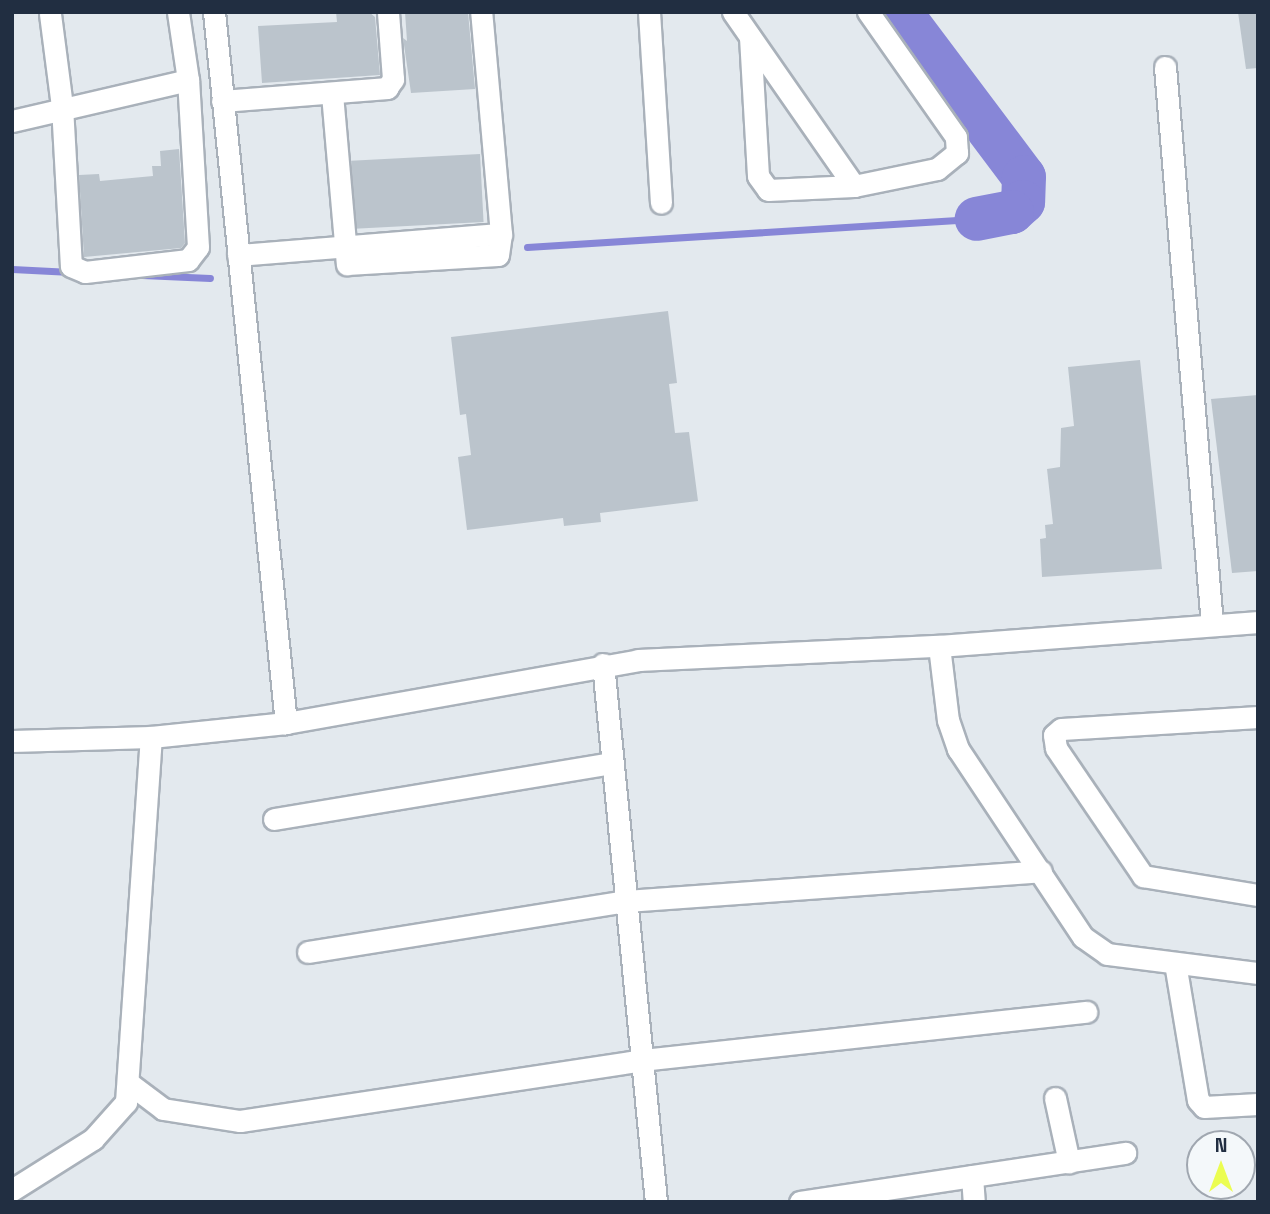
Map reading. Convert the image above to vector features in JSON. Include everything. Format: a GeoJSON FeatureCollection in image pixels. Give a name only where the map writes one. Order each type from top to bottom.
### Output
{"type":"FeatureCollection","features":[{"type":"Feature","properties":{"kind":"street"},"geometry":{"type":"LineString","coordinates":[[50,14],[62,106],[71,266],[77,270],[188,260],[195,256],[198,247],[188,80],[178,12]]}},
{"type":"Feature","properties":{"kind":"street"},"geometry":{"type":"LineString","coordinates":[[214,12],[286,723]]}},
{"type":"Feature","properties":{"kind":"street"},"geometry":{"type":"LineString","coordinates":[[222,101],[387,88],[393,79],[388,12]]}},
{"type":"Feature","properties":{"kind":"street"},"geometry":{"type":"LineString","coordinates":[[238,255],[501,234],[481,12]]}},
{"type":"Feature","properties":{"kind":"street"},"geometry":{"type":"LineString","coordinates":[[649,12],[661,203]]}},
{"type":"Feature","properties":{"kind":"street"},"geometry":{"type":"LineString","coordinates":[[733,12],[854,186]]}},
{"type":"Feature","properties":{"kind":"street"},"geometry":{"type":"LineString","coordinates":[[750,37],[760,184],[775,191],[854,186],[937,169],[957,153],[956,137],[868,12]]}},
{"type":"Feature","properties":{"kind":"street"},"geometry":{"type":"LineString","coordinates":[[1165,67],[1212,624]]}},
{"type":"Feature","properties":{"kind":"street"},"geometry":{"type":"LineString","coordinates":[[12,121],[62,106],[188,80]]}},
{"type":"Feature","properties":{"kind":"street"},"geometry":{"type":"LineString","coordinates":[[332,94],[343,245]]}},
{"type":"Feature","properties":{"kind":"street"},"geometry":{"type":"LineString","coordinates":[[189,131],[225,128]]}},
{"type":"Feature","properties":{"kind":"street"},"geometry":{"type":"LineString","coordinates":[[12,741],[151,737],[286,723],[603,664],[939,646],[1258,622]]}},
{"type":"Feature","properties":{"kind":"street"},"geometry":{"type":"LineString","coordinates":[[939,646],[948,720],[958,749],[1094,948],[1107,954],[1258,973]]}},
{"type":"Feature","properties":{"kind":"street"},"geometry":{"type":"LineString","coordinates":[[603,664],[656,1202]]}},
{"type":"Feature","properties":{"kind":"street"},"geometry":{"type":"LineString","coordinates":[[1258,718],[1060,729],[1054,735],[1056,748],[1143,876],[1258,895]]}},
{"type":"Feature","properties":{"kind":"street"},"geometry":{"type":"LineString","coordinates":[[12,1190],[93,1139],[117,1117],[130,1084],[130,1018],[144,899],[151,737]]}},
{"type":"Feature","properties":{"kind":"street"},"geometry":{"type":"LineString","coordinates":[[274,819],[612,763]]}},
{"type":"Feature","properties":{"kind":"street"},"geometry":{"type":"LineString","coordinates":[[308,952],[626,901],[1041,871]]}},
{"type":"Feature","properties":{"kind":"street"},"geometry":{"type":"LineString","coordinates":[[1175,963],[1198,1100],[1204,1107],[1258,1104]]}},
{"type":"Feature","properties":{"kind":"street"},"geometry":{"type":"LineString","coordinates":[[130,1084],[163,1109],[240,1121],[642,1060],[1086,1012]]}},
{"type":"Feature","properties":{"kind":"street"},"geometry":{"type":"LineString","coordinates":[[1055,1098],[1069,1162]]}},
{"type":"Feature","properties":{"kind":"street"},"geometry":{"type":"LineString","coordinates":[[800,1202],[1125,1153]]}},
{"type":"Feature","properties":{"kind":"street"},"geometry":{"type":"LineString","coordinates":[[972,1177],[975,1202]]}},
{"type":"Feature","properties":{"kind":"building"},"geometry":{"type":"Polygon","coordinates":[[[336,12],[369,12],[375,17],[380,75],[262,83],[258,26],[337,22],[336,12]]]}},
{"type":"Feature","properties":{"kind":"building"},"geometry":{"type":"Polygon","coordinates":[[[405,12],[468,12],[475,89],[411,93],[403,38],[407,41],[405,12]]]}},
{"type":"Feature","properties":{"kind":"building"},"geometry":{"type":"Polygon","coordinates":[[[1238,12],[1258,12],[1258,68],[1246,69],[1238,12]]]}},
{"type":"Feature","properties":{"kind":"building"},"geometry":{"type":"Polygon","coordinates":[[[179,149],[185,243],[181,248],[84,257],[79,175],[99,174],[100,181],[153,176],[152,166],[161,166],[160,151],[179,149]]]}},
{"type":"Feature","properties":{"kind":"building"},"geometry":{"type":"Polygon","coordinates":[[[480,154],[484,222],[355,229],[351,161],[480,154]]]}},
{"type":"Feature","properties":{"kind":"building"},"geometry":{"type":"Polygon","coordinates":[[[668,311],[677,383],[669,384],[675,433],[689,432],[698,501],[600,513],[601,522],[564,526],[563,518],[467,530],[458,457],[471,455],[466,414],[460,415],[451,337],[668,311]]]}},
{"type":"Feature","properties":{"kind":"building"},"geometry":{"type":"Polygon","coordinates":[[[1140,360],[1162,569],[1042,577],[1040,539],[1046,538],[1045,525],[1053,524],[1047,469],[1060,467],[1061,428],[1074,426],[1068,367],[1140,360]]]}},
{"type":"Feature","properties":{"kind":"building"},"geometry":{"type":"Polygon","coordinates":[[[1258,395],[1258,571],[1232,573],[1211,399],[1258,395]]]}},
{"type":"Feature","properties":{"kind":"waterway"},"geometry":{"type":"LineString","coordinates":[[900,12],[1024,177],[1023,202],[1012,212],[977,219]]}},
{"type":"Feature","properties":{"kind":"waterway"},"geometry":{"type":"LineString","coordinates":[[527,247],[977,219]]}},
{"type":"Feature","properties":{"kind":"waterway"},"geometry":{"type":"LineString","coordinates":[[12,269],[71,272]]}},
{"type":"Feature","properties":{"kind":"waterway"},"geometry":{"type":"LineString","coordinates":[[142,275],[210,278]]}}]}
